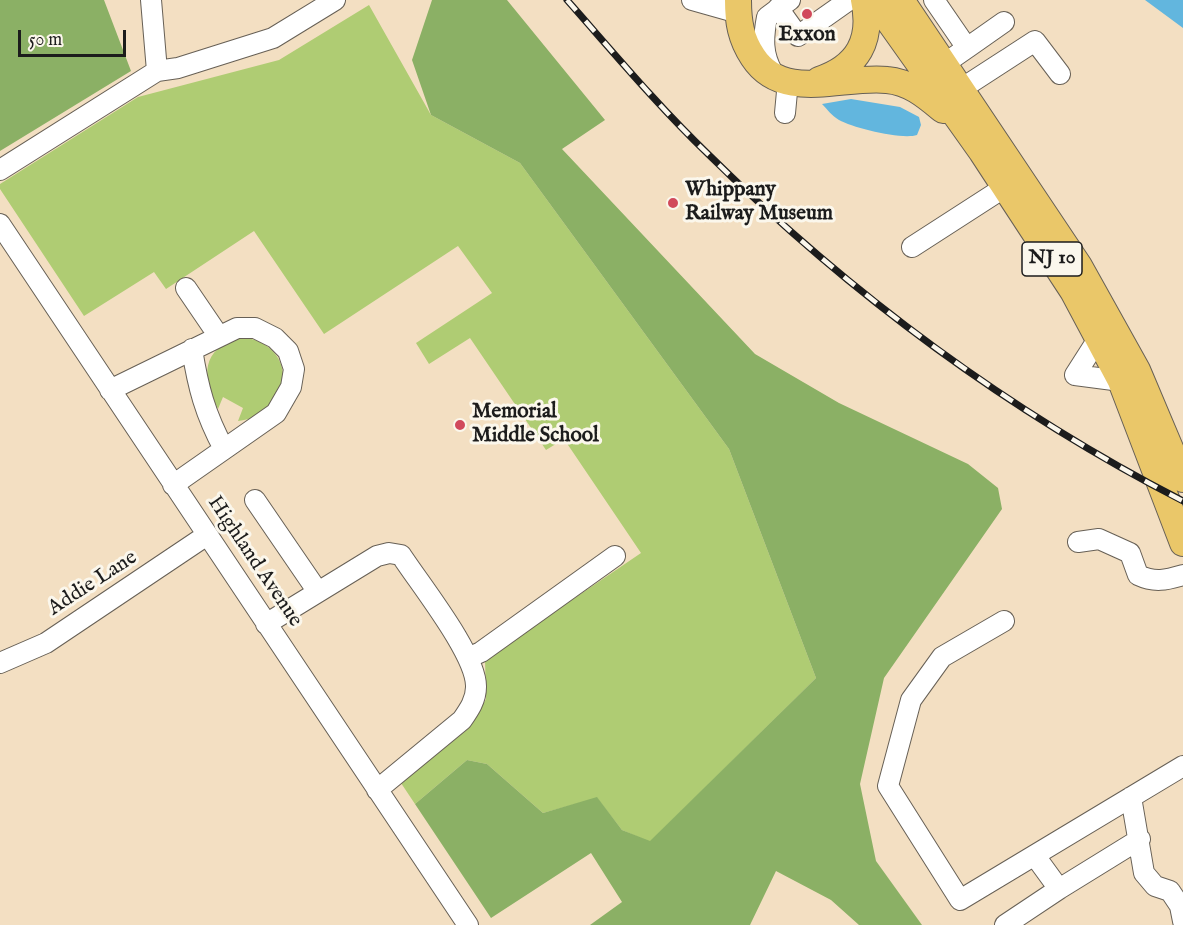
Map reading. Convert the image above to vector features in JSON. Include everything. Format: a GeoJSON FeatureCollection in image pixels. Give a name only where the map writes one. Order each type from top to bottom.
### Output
{"type":"FeatureCollection","features":[{"type":"Feature","properties":{"kind":"main road"},"geometry":{"type":"LineString","coordinates":[[791,81],[832,76],[850,62],[862,47],[869,19],[864,0]]}},
{"type":"Feature","properties":{"kind":"main road","name":"NJ 10"},"geometry":{"type":"LineString","coordinates":[[874,0],[982,152],[1073,291],[1121,381],[1183,543]]}},
{"type":"Feature","properties":{"kind":"main road","name":"NJ 10"},"geometry":{"type":"LineString","coordinates":[[901,0],[1080,266],[1137,370],[1183,479]]}},
{"type":"Feature","properties":{"kind":"main road"},"geometry":{"type":"LineString","coordinates":[[738,7],[746,46],[756,63],[791,81],[887,80],[906,84],[950,116],[982,152]]}},
{"type":"Feature","properties":{"kind":"street"},"geometry":{"type":"LineString","coordinates":[[151,0],[157,70]]}},
{"type":"Feature","properties":{"kind":"street"},"geometry":{"type":"LineString","coordinates":[[0,170],[157,70],[178,68],[273,38],[335,0]]}},
{"type":"Feature","properties":{"kind":"street"},"geometry":{"type":"LineString","coordinates":[[692,0],[738,7]]}},
{"type":"Feature","properties":{"kind":"street"},"geometry":{"type":"LineString","coordinates":[[785,113],[791,81],[766,60],[764,32],[766,17],[784,4],[798,36],[849,0]]}},
{"type":"Feature","properties":{"kind":"street"},"geometry":{"type":"LineString","coordinates":[[934,0],[967,48]]}},
{"type":"Feature","properties":{"kind":"street"},"geometry":{"type":"LineString","coordinates":[[944,64],[1004,22]]}},
{"type":"Feature","properties":{"kind":"street"},"geometry":{"type":"LineString","coordinates":[[961,89],[1035,41],[1060,74]]}},
{"type":"Feature","properties":{"kind":"street"},"geometry":{"type":"LineString","coordinates":[[912,247],[1005,187]]}},
{"type":"Feature","properties":{"kind":"street","name":"Highland Avenue"},"geometry":{"type":"LineString","coordinates":[[0,225],[468,925]]}},
{"type":"Feature","properties":{"kind":"street"},"geometry":{"type":"LineString","coordinates":[[186,288],[218,335]]}},
{"type":"Feature","properties":{"kind":"street"},"geometry":{"type":"LineString","coordinates":[[110,390],[218,335],[237,328],[255,328],[275,338],[288,351],[294,369],[291,387],[276,413],[173,485]]}},
{"type":"Feature","properties":{"kind":"street"},"geometry":{"type":"LineString","coordinates":[[1098,339],[1075,375],[1121,381]]}},
{"type":"Feature","properties":{"kind":"street"},"geometry":{"type":"LineString","coordinates":[[192,349],[199,392],[210,423],[224,449]]}},
{"type":"Feature","properties":{"kind":"street"},"geometry":{"type":"LineString","coordinates":[[255,500],[318,592]]}},
{"type":"Feature","properties":{"kind":"street","name":"Addie Lane"},"geometry":{"type":"LineString","coordinates":[[0,663],[46,643],[207,535]]}},
{"type":"Feature","properties":{"kind":"street"},"geometry":{"type":"LineString","coordinates":[[1078,542],[1099,539],[1130,553],[1138,575],[1145,578],[1158,582],[1183,575]]}},
{"type":"Feature","properties":{"kind":"street"},"geometry":{"type":"LineString","coordinates":[[266,624],[377,556],[389,553],[401,555],[468,658],[477,685],[472,705],[462,720],[377,789]]}},
{"type":"Feature","properties":{"kind":"street"},"geometry":{"type":"LineString","coordinates":[[468,658],[481,652],[615,556]]}},
{"type":"Feature","properties":{"kind":"street"},"geometry":{"type":"LineString","coordinates":[[1004,621],[942,657],[911,700],[888,786],[960,900],[1183,766]]}},
{"type":"Feature","properties":{"kind":"street"},"geometry":{"type":"LineString","coordinates":[[1131,797],[1144,873],[1155,886],[1170,891],[1180,906],[1183,921]]}},
{"type":"Feature","properties":{"kind":"street"},"geometry":{"type":"LineString","coordinates":[[1005,925],[1140,839]]}},
{"type":"Feature","properties":{"kind":"street"},"geometry":{"type":"LineString","coordinates":[[1035,856],[1059,889]]}},
{"type":"Feature","properties":{"kind":"green space"},"geometry":{"type":"Polygon","coordinates":[[[0,0],[104,0],[131,71],[0,151],[0,0]]]}},
{"type":"Feature","properties":{"kind":"green space"},"geometry":{"type":"Polygon","coordinates":[[[432,0],[507,0],[605,120],[562,149],[755,354],[839,403],[968,464],[998,488],[1002,509],[884,678],[860,784],[876,861],[922,925],[859,925],[831,900],[776,871],[750,925],[590,925],[622,902],[591,853],[491,918],[415,804],[467,760],[487,764],[543,813],[597,797],[622,830],[650,841],[816,678],[729,449],[520,163],[431,115],[412,60],[432,0]]]}},
{"type":"Feature","properties":{"kind":"green space"},"geometry":{"type":"Polygon","coordinates":[[[369,5],[431,115],[520,163],[729,449],[816,678],[650,842],[622,830],[597,798],[543,813],[487,764],[467,760],[415,804],[401,783],[469,728],[486,699],[485,659],[641,553],[564,439],[546,450],[470,338],[429,364],[416,343],[492,293],[458,246],[324,334],[254,231],[166,289],[154,272],[84,316],[0,189],[0,184],[138,97],[279,60],[369,5]]]}},
{"type":"Feature","properties":{"kind":"green space"},"geometry":{"type":"Polygon","coordinates":[[[241,337],[261,342],[274,352],[281,365],[283,380],[279,394],[270,407],[256,416],[238,421],[243,408],[223,397],[218,409],[207,375],[211,357],[218,349],[241,337]]]}},
{"type":"Feature","properties":{"kind":"water"},"geometry":{"type":"Polygon","coordinates":[[[1145,0],[1183,0],[1183,28],[1145,0]]]}},
{"type":"Feature","properties":{"kind":"water"},"geometry":{"type":"Polygon","coordinates":[[[851,99],[900,107],[919,117],[921,125],[917,135],[889,135],[855,126],[836,118],[822,104],[851,99]]]}},
{"type":"Feature","properties":{"kind":"railway"},"geometry":{"type":"LineString","coordinates":[[567,0],[689,136],[761,205],[874,301],[932,346],[993,388],[1118,466],[1183,501]]}},
{"type":"Feature","properties":{"kind":"place","name":"Exxon"},"geometry":{"type":"Point","coordinates":[807,14]}},
{"type":"Feature","properties":{"kind":"place","name":"Whippany Railway Museum"},"geometry":{"type":"Point","coordinates":[673,203]}},
{"type":"Feature","properties":{"kind":"place","name":"Memorial Middle School"},"geometry":{"type":"Point","coordinates":[460,425]}}]}
